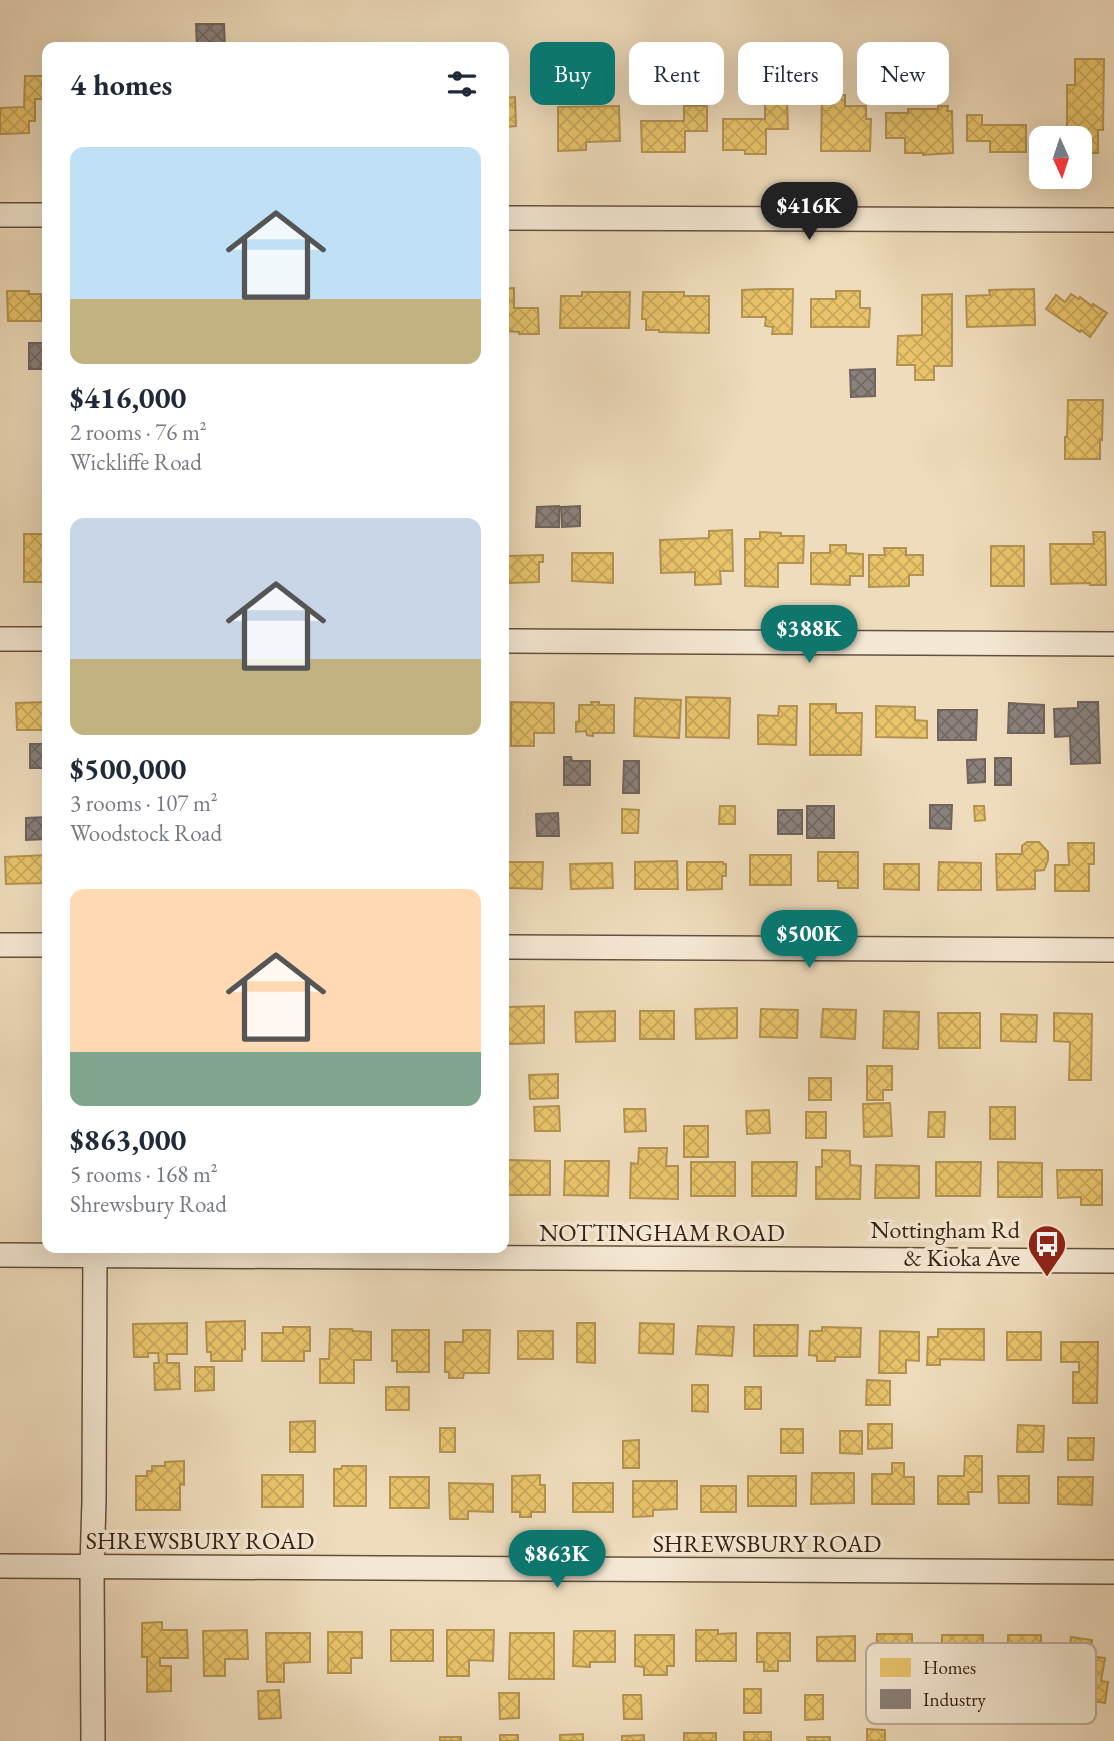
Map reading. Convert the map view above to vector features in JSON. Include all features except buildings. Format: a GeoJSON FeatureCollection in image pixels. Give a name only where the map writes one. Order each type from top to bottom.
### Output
{"type":"FeatureCollection","features":[{"type":"Feature","properties":{"kind":"street"},"geometry":{"type":"LineString","coordinates":[[0,215],[42,215]]}},
{"type":"Feature","properties":{"kind":"street"},"geometry":{"type":"LineString","coordinates":[[509,218],[1114,220]]}},
{"type":"Feature","properties":{"kind":"street"},"geometry":{"type":"LineString","coordinates":[[0,639],[42,639]]}},
{"type":"Feature","properties":{"kind":"street"},"geometry":{"type":"LineString","coordinates":[[509,641],[1114,644]]}},
{"type":"Feature","properties":{"kind":"street"},"geometry":{"type":"LineString","coordinates":[[0,945],[42,945]]}},
{"type":"Feature","properties":{"kind":"street"},"geometry":{"type":"LineString","coordinates":[[509,947],[1114,950]]}},
{"type":"Feature","properties":{"kind":"street","name":"NOTTINGHAM ROAD"},"geometry":{"type":"LineString","coordinates":[[0,1255],[48,1253]]}},
{"type":"Feature","properties":{"kind":"street"},"geometry":{"type":"LineString","coordinates":[[93,1741],[95,1253]]}},
{"type":"Feature","properties":{"kind":"street","name":"NOTTINGHAM ROAD"},"geometry":{"type":"LineString","coordinates":[[299,1253],[1114,1261]]}},
{"type":"Feature","properties":{"kind":"street","name":"SHREWSBURY ROAD"},"geometry":{"type":"LineString","coordinates":[[0,1566],[1114,1572]]}},
{"type":"Feature","properties":{"kind":"place","name":"Nottingham Rd & Kioka Ave"},"geometry":{"type":"Point","coordinates":[1047,1278]}}]}
